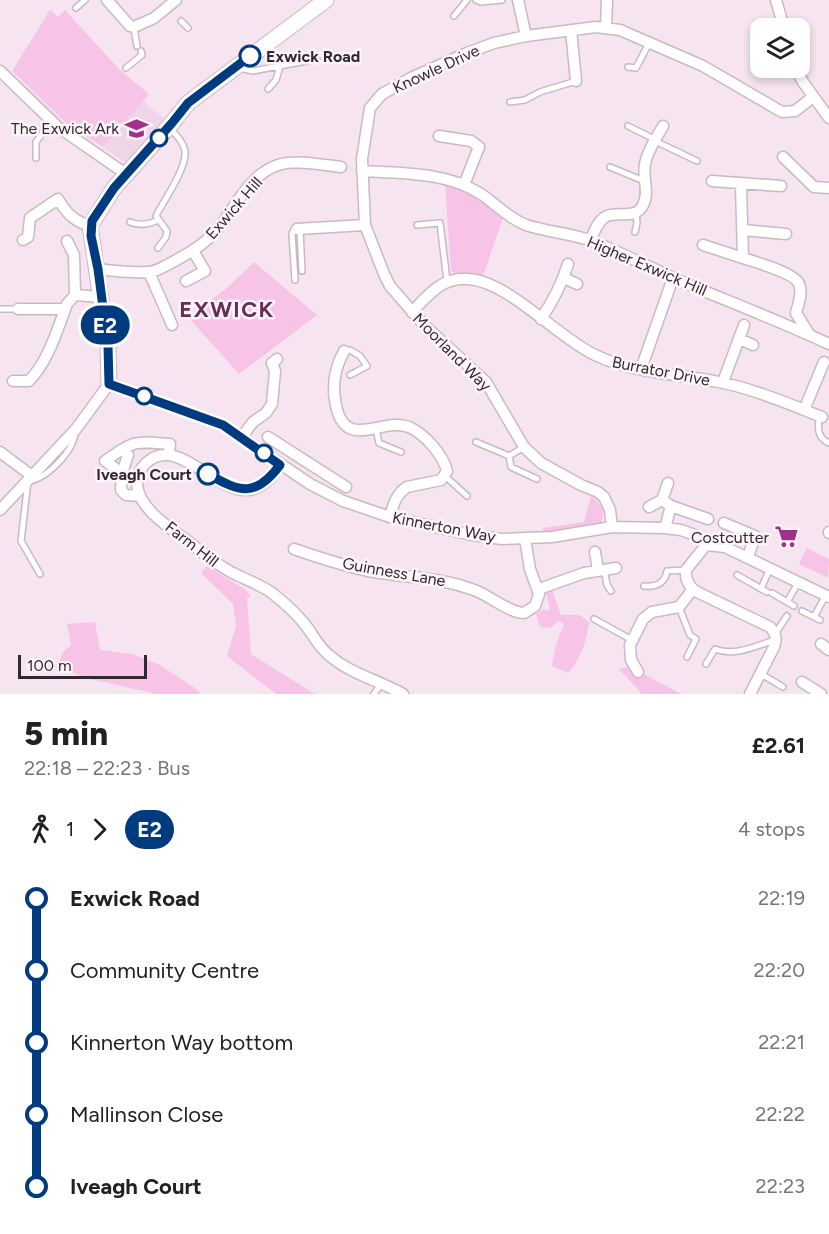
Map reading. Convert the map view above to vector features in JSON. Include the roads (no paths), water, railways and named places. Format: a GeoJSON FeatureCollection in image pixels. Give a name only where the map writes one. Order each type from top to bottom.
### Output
{"type":"FeatureCollection","features":[{"type":"Feature","properties":{"kind":"street"},"geometry":{"type":"LineString","coordinates":[[108,0],[130,26],[134,27],[174,6]]}},
{"type":"Feature","properties":{"kind":"street"},"geometry":{"type":"LineString","coordinates":[[0,510],[76,429],[109,384],[108,346],[90,226],[114,188],[195,96],[326,0]]}},
{"type":"Feature","properties":{"kind":"street"},"geometry":{"type":"LineString","coordinates":[[518,0],[526,36]]}},
{"type":"Feature","properties":{"kind":"street"},"geometry":{"type":"LineString","coordinates":[[606,27],[607,0]]}},
{"type":"Feature","properties":{"kind":"street"},"geometry":{"type":"LineString","coordinates":[[776,0],[781,18]]}},
{"type":"Feature","properties":{"kind":"street","name":"Knowle Drive"},"geometry":{"type":"LineString","coordinates":[[362,171],[368,116],[375,100],[382,94],[467,52],[526,36],[606,27],[620,30],[703,66],[782,112],[795,111],[813,97]]}},
{"type":"Feature","properties":{"kind":"street"},"geometry":{"type":"LineString","coordinates":[[571,30],[576,81]]}},
{"type":"Feature","properties":{"kind":"street"},"geometry":{"type":"LineString","coordinates":[[0,71],[51,121],[82,146],[126,174]]}},
{"type":"Feature","properties":{"kind":"street"},"geometry":{"type":"LineString","coordinates":[[801,78],[828,116]]}},
{"type":"Feature","properties":{"kind":"street"},"geometry":{"type":"LineString","coordinates":[[590,241],[597,225],[606,217],[636,212],[644,205],[647,192],[644,181],[645,160],[663,126]]}},
{"type":"Feature","properties":{"kind":"street"},"geometry":{"type":"LineString","coordinates":[[439,136],[471,141],[478,147],[464,185]]}},
{"type":"Feature","properties":{"kind":"street"},"geometry":{"type":"LineString","coordinates":[[783,157],[814,187],[829,188]]}},
{"type":"Feature","properties":{"kind":"street","name":"Exwick Hill"},"geometry":{"type":"LineString","coordinates":[[98,269],[155,271],[193,251],[210,238],[225,221],[240,196],[270,168],[294,163],[341,167]]}},
{"type":"Feature","properties":{"kind":"street","name":"Higher Exwick Hill"},"geometry":{"type":"LineString","coordinates":[[362,171],[448,179],[481,194],[515,220],[547,231],[590,241],[829,344]]}},
{"type":"Feature","properties":{"kind":"street","name":"Moorland Way"},"geometry":{"type":"LineString","coordinates":[[362,171],[365,225],[390,286],[412,312],[486,382],[524,447],[541,463],[598,492],[607,501],[612,527]]}},
{"type":"Feature","properties":{"kind":"street"},"geometry":{"type":"LineString","coordinates":[[712,181],[741,185],[781,186]]}},
{"type":"Feature","properties":{"kind":"street"},"geometry":{"type":"LineString","coordinates":[[741,185],[743,258]]}},
{"type":"Feature","properties":{"kind":"street"},"geometry":{"type":"LineString","coordinates":[[23,240],[28,237],[30,218],[58,199],[67,214],[77,222],[90,226]]}},
{"type":"Feature","properties":{"kind":"street"},"geometry":{"type":"LineString","coordinates":[[304,231],[365,225]]}},
{"type":"Feature","properties":{"kind":"street"},"geometry":{"type":"LineString","coordinates":[[744,230],[786,234]]}},
{"type":"Feature","properties":{"kind":"street"},"geometry":{"type":"LineString","coordinates":[[13,381],[29,381],[37,372],[44,362],[65,309],[75,295],[74,255],[67,241]]}},
{"type":"Feature","properties":{"kind":"street"},"geometry":{"type":"LineString","coordinates":[[703,245],[793,277],[799,284],[801,292],[796,313],[809,335]]}},
{"type":"Feature","properties":{"kind":"street"},"geometry":{"type":"LineString","coordinates":[[186,281],[205,271],[193,251]]}},
{"type":"Feature","properties":{"kind":"street"},"geometry":{"type":"LineString","coordinates":[[541,319],[553,301],[568,264]]}},
{"type":"Feature","properties":{"kind":"street"},"geometry":{"type":"LineString","coordinates":[[149,272],[172,325]]}},
{"type":"Feature","properties":{"kind":"street"},"geometry":{"type":"LineString","coordinates":[[564,278],[577,284]]}},
{"type":"Feature","properties":{"kind":"street"},"geometry":{"type":"LineString","coordinates":[[641,369],[673,278]]}},
{"type":"Feature","properties":{"kind":"street","name":"Burrator Drive"},"geometry":{"type":"LineString","coordinates":[[447,281],[467,279],[489,285],[506,294],[578,346],[611,362],[723,382],[821,417]]}},
{"type":"Feature","properties":{"kind":"street"},"geometry":{"type":"LineString","coordinates":[[412,312],[432,291],[447,281]]}},
{"type":"Feature","properties":{"kind":"street"},"geometry":{"type":"LineString","coordinates":[[75,295],[101,297]]}},
{"type":"Feature","properties":{"kind":"street"},"geometry":{"type":"LineString","coordinates":[[18,309],[65,309]]}},
{"type":"Feature","properties":{"kind":"street","name":"Burrator Drive"},"geometry":{"type":"LineString","coordinates":[[723,382],[744,325]]}},
{"type":"Feature","properties":{"kind":"street"},"geometry":{"type":"LineString","coordinates":[[739,339],[753,345]]}},
{"type":"Feature","properties":{"kind":"street"},"geometry":{"type":"LineString","coordinates":[[345,351],[333,360],[334,387],[339,418],[343,423],[354,429],[376,429],[409,424],[435,449],[447,468],[445,476],[438,482],[407,487],[402,490],[393,505],[390,517]]}},
{"type":"Feature","properties":{"kind":"street"},"geometry":{"type":"LineString","coordinates":[[242,437],[253,422],[266,413],[272,404],[275,371],[271,361]]}},
{"type":"Feature","properties":{"kind":"street"},"geometry":{"type":"LineString","coordinates":[[804,410],[824,378],[824,362]]}},
{"type":"Feature","properties":{"kind":"street","name":"Kinnerton Way"},"geometry":{"type":"LineString","coordinates":[[109,384],[223,425],[310,484],[365,510],[472,536],[525,539],[579,534],[612,527],[665,528],[695,535],[706,545],[725,548],[748,557],[828,596]]}},
{"type":"Feature","properties":{"kind":"street"},"geometry":{"type":"LineString","coordinates":[[268,437],[346,487]]}},
{"type":"Feature","properties":{"kind":"street"},"geometry":{"type":"LineString","coordinates":[[122,472],[105,461],[129,444],[136,442],[170,444],[169,454]]}},
{"type":"Feature","properties":{"kind":"street"},"geometry":{"type":"LineString","coordinates":[[0,453],[30,478]]}},
{"type":"Feature","properties":{"kind":"street"},"geometry":{"type":"LineString","coordinates":[[128,455],[120,487],[123,494],[129,496],[140,496],[138,479],[143,466],[157,456],[169,454],[231,487],[249,490],[270,479],[280,465]]}},
{"type":"Feature","properties":{"kind":"street"},"geometry":{"type":"LineString","coordinates":[[310,484],[318,469]]}},
{"type":"Feature","properties":{"kind":"street"},"geometry":{"type":"LineString","coordinates":[[665,528],[668,483]]}},
{"type":"Feature","properties":{"kind":"street","name":"Farm Hill"},"geometry":{"type":"LineString","coordinates":[[140,496],[151,512],[201,552],[229,571],[270,592],[289,608],[304,622],[317,644],[329,656],[403,694]]}},
{"type":"Feature","properties":{"kind":"street"},"geometry":{"type":"LineString","coordinates":[[649,507],[666,503],[708,519]]}},
{"type":"Feature","properties":{"kind":"street"},"geometry":{"type":"LineString","coordinates":[[724,523],[767,540]]}},
{"type":"Feature","properties":{"kind":"street"},"geometry":{"type":"LineString","coordinates":[[748,557],[755,536]]}},
{"type":"Feature","properties":{"kind":"street"},"geometry":{"type":"LineString","coordinates":[[525,539],[530,569],[539,591],[606,569],[595,552]]}},
{"type":"Feature","properties":{"kind":"street"},"geometry":{"type":"LineString","coordinates":[[706,545],[686,570],[687,582],[693,590],[770,627],[776,636],[750,694]]}},
{"type":"Feature","properties":{"kind":"street","name":"Guinness Lane"},"geometry":{"type":"LineString","coordinates":[[301,548],[373,572],[455,583],[490,596],[519,613],[531,610],[539,599],[539,591]]}},
{"type":"Feature","properties":{"kind":"street"},"geometry":{"type":"LineString","coordinates":[[638,672],[631,660],[630,645],[643,619],[649,614],[679,606],[693,590]]}},
{"type":"Feature","properties":{"kind":"street"},"geometry":{"type":"LineString","coordinates":[[619,662],[631,660]]}},
{"type":"Feature","properties":{"kind":"street"},"geometry":{"type":"LineString","coordinates":[[802,682],[822,694],[829,690]]}},
{"type":"Feature","properties":{"kind":"lane"},"geometry":{"type":"LineString","coordinates":[[76,8],[85,0]]}},
{"type":"Feature","properties":{"kind":"lane"},"geometry":{"type":"LineString","coordinates":[[454,16],[467,0]]}},
{"type":"Feature","properties":{"kind":"lane"},"geometry":{"type":"LineString","coordinates":[[476,0],[481,2],[502,0]]}},
{"type":"Feature","properties":{"kind":"lane"},"geometry":{"type":"LineString","coordinates":[[181,21],[188,28]]}},
{"type":"Feature","properties":{"kind":"lane"},"geometry":{"type":"LineString","coordinates":[[126,68],[142,55],[134,27]]}},
{"type":"Feature","properties":{"kind":"lane"},"geometry":{"type":"LineString","coordinates":[[628,67],[636,68],[649,43]]}},
{"type":"Feature","properties":{"kind":"lane"},"geometry":{"type":"LineString","coordinates":[[236,66],[253,72],[317,58]]}},
{"type":"Feature","properties":{"kind":"lane"},"geometry":{"type":"LineString","coordinates":[[268,89],[276,80],[280,66]]}},
{"type":"Feature","properties":{"kind":"lane"},"geometry":{"type":"LineString","coordinates":[[510,102],[525,100],[540,92],[576,81]]}},
{"type":"Feature","properties":{"kind":"lane"},"geometry":{"type":"LineString","coordinates":[[36,158],[36,142],[51,121]]}},
{"type":"Feature","properties":{"kind":"lane"},"geometry":{"type":"LineString","coordinates":[[628,126],[697,161]]}},
{"type":"Feature","properties":{"kind":"lane"},"geometry":{"type":"LineString","coordinates":[[158,248],[166,237],[167,231],[156,216],[184,163],[185,150],[169,127]]}},
{"type":"Feature","properties":{"kind":"lane"},"geometry":{"type":"LineString","coordinates":[[610,166],[644,181]]}},
{"type":"Feature","properties":{"kind":"lane"},"geometry":{"type":"LineString","coordinates":[[635,232],[636,212]]}},
{"type":"Feature","properties":{"kind":"lane"},"geometry":{"type":"LineString","coordinates":[[130,222],[137,225],[150,224],[158,219]]}},
{"type":"Feature","properties":{"kind":"lane"},"geometry":{"type":"LineString","coordinates":[[417,225],[440,223],[447,281]]}},
{"type":"Feature","properties":{"kind":"lane"},"geometry":{"type":"LineString","coordinates":[[295,280],[293,231],[304,231],[302,271]]}},
{"type":"Feature","properties":{"kind":"lane"},"geometry":{"type":"LineString","coordinates":[[0,309],[18,309]]}},
{"type":"Feature","properties":{"kind":"lane"},"geometry":{"type":"LineString","coordinates":[[345,351],[350,350],[360,356],[367,366],[350,375]]}},
{"type":"Feature","properties":{"kind":"lane"},"geometry":{"type":"LineString","coordinates":[[821,417],[819,434],[824,441],[829,443]]}},
{"type":"Feature","properties":{"kind":"lane"},"geometry":{"type":"LineString","coordinates":[[376,429],[379,443],[401,452]]}},
{"type":"Feature","properties":{"kind":"lane"},"geometry":{"type":"LineString","coordinates":[[476,442],[509,456]]}},
{"type":"Feature","properties":{"kind":"lane"},"geometry":{"type":"LineString","coordinates":[[509,456],[524,447]]}},
{"type":"Feature","properties":{"kind":"lane"},"geometry":{"type":"LineString","coordinates":[[509,456],[511,467],[537,479]]}},
{"type":"Feature","properties":{"kind":"lane"},"geometry":{"type":"LineString","coordinates":[[445,476],[467,496]]}},
{"type":"Feature","properties":{"kind":"lane"},"geometry":{"type":"LineString","coordinates":[[30,478],[21,541],[40,574]]}},
{"type":"Feature","properties":{"kind":"lane"},"geometry":{"type":"LineString","coordinates":[[761,588],[771,568]]}},
{"type":"Feature","properties":{"kind":"lane"},"geometry":{"type":"LineString","coordinates":[[606,569],[607,585],[611,591]]}},
{"type":"Feature","properties":{"kind":"lane"},"geometry":{"type":"LineString","coordinates":[[644,586],[661,583],[666,578],[667,571],[686,570]]}},
{"type":"Feature","properties":{"kind":"lane"},"geometry":{"type":"LineString","coordinates":[[736,575],[794,606]]}},
{"type":"Feature","properties":{"kind":"lane"},"geometry":{"type":"LineString","coordinates":[[787,602],[798,581]]}},
{"type":"Feature","properties":{"kind":"lane"},"geometry":{"type":"LineString","coordinates":[[814,617],[828,596]]}},
{"type":"Feature","properties":{"kind":"lane"},"geometry":{"type":"LineString","coordinates":[[679,606],[690,635],[696,639],[687,657]]}},
{"type":"Feature","properties":{"kind":"lane"},"geometry":{"type":"LineString","coordinates":[[802,611],[820,620]]}},
{"type":"Feature","properties":{"kind":"lane"},"geometry":{"type":"LineString","coordinates":[[706,664],[715,649],[726,653],[736,652],[776,636],[787,615]]}},
{"type":"Feature","properties":{"kind":"lane"},"geometry":{"type":"LineString","coordinates":[[594,619],[632,640]]}},
{"type":"Feature","properties":{"kind":"lane"},"geometry":{"type":"LineString","coordinates":[[760,674],[783,687]]}},
{"type":"Feature","properties":{"kind":"lane"},"geometry":{"type":"LineString","coordinates":[[374,694],[381,684]]}},
{"type":"Feature","properties":{"kind":"place","name":"Exwick Road"},"geometry":{"type":"Point","coordinates":[250,56]}},
{"type":"Feature","properties":{"kind":"place","name":"The Exwick Ark"},"geometry":{"type":"Point","coordinates":[137,128]}},
{"type":"Feature","properties":{"kind":"place","name":"Iveagh Court"},"geometry":{"type":"Point","coordinates":[208,474]}},
{"type":"Feature","properties":{"kind":"place","name":"Costcutter"},"geometry":{"type":"Point","coordinates":[787,537]}},
{"type":"Feature","properties":{"kind":"district","name":"EXWICK"},"geometry":{"type":"Point","coordinates":[227,309]}}]}
